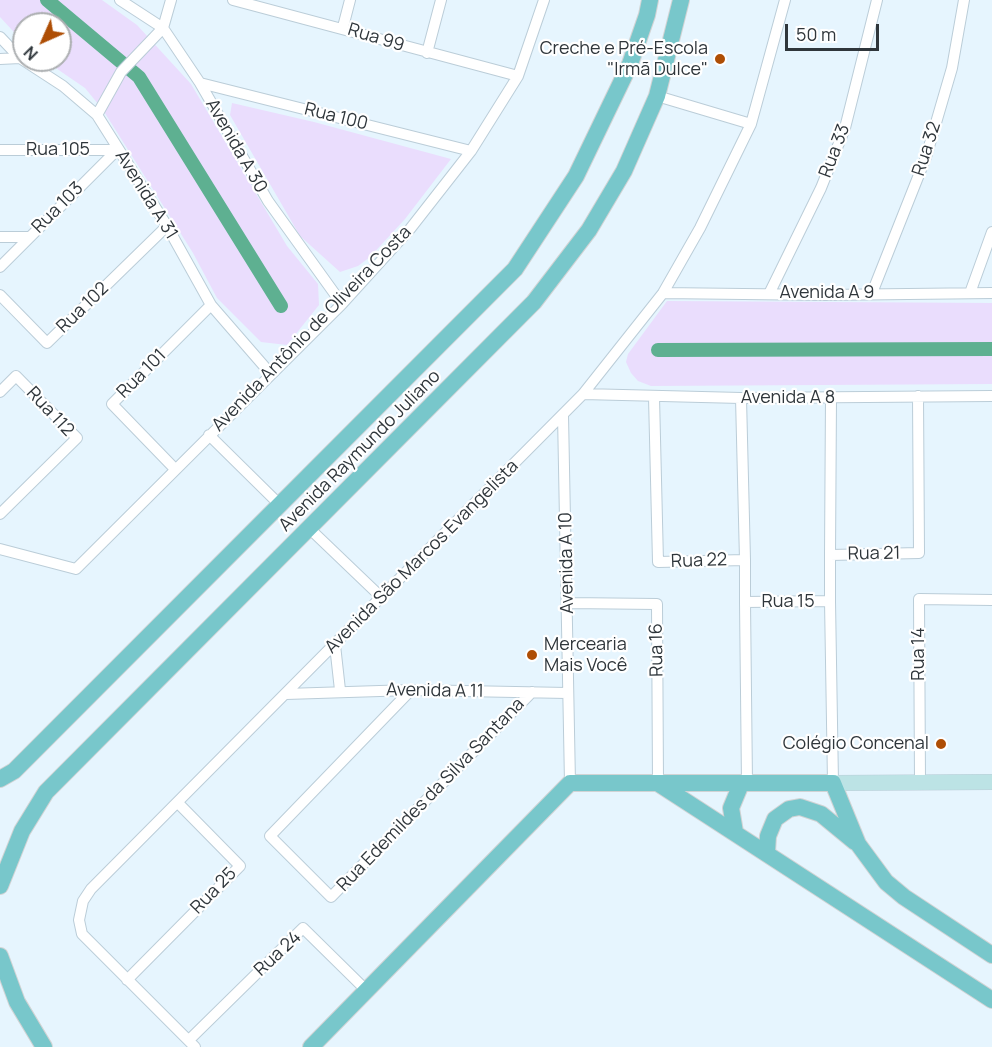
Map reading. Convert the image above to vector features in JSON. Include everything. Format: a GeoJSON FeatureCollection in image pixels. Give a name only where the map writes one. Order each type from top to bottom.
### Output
{"type":"FeatureCollection","features":[{"type":"Feature","properties":{"kind":"main road","name":"Avenida Raymundo Juliano"},"geometry":{"type":"LineString","coordinates":[[0,779],[14,771],[279,504],[393,394],[515,268],[576,176],[630,64],[650,0]]}},
{"type":"Feature","properties":{"kind":"main road","name":"Avenida Raymundo Juliano"},"geometry":{"type":"LineString","coordinates":[[0,886],[21,831],[46,792],[534,302],[594,222],[624,171],[657,96],[681,0]]}},
{"type":"Feature","properties":{"kind":"main road"},"geometry":{"type":"LineString","coordinates":[[311,1047],[570,783],[833,783],[858,844],[886,882],[904,897],[992,955]]}},
{"type":"Feature","properties":{"kind":"main road"},"geometry":{"type":"LineString","coordinates":[[658,783],[992,1000]]}},
{"type":"Feature","properties":{"kind":"main road"},"geometry":{"type":"LineString","coordinates":[[735,832],[731,808],[744,783]]}},
{"type":"Feature","properties":{"kind":"main road"},"geometry":{"type":"LineString","coordinates":[[767,852],[768,836],[775,819],[789,809],[800,807],[821,814],[858,844]]}},
{"type":"Feature","properties":{"kind":"main road"},"geometry":{"type":"LineString","coordinates":[[0,956],[17,1002],[44,1047]]}},
{"type":"Feature","properties":{"kind":"street","name":"Avenida A 30"},"geometry":{"type":"LineString","coordinates":[[120,0],[163,28],[200,83],[268,201],[342,304]]}},
{"type":"Feature","properties":{"kind":"street"},"geometry":{"type":"LineString","coordinates":[[98,116],[121,72],[163,28],[171,0]]}},
{"type":"Feature","properties":{"kind":"street","name":"Rua 99"},"geometry":{"type":"LineString","coordinates":[[233,0],[259,2],[427,53],[518,76]]}},
{"type":"Feature","properties":{"kind":"street"},"geometry":{"type":"LineString","coordinates":[[343,27],[350,0]]}},
{"type":"Feature","properties":{"kind":"street"},"geometry":{"type":"LineString","coordinates":[[427,53],[441,0]]}},
{"type":"Feature","properties":{"kind":"street","name":"Avenida Antônio de Oliveira Costa"},"geometry":{"type":"LineString","coordinates":[[0,549],[76,569],[342,304],[410,229],[471,151],[518,76],[544,0]]}},
{"type":"Feature","properties":{"kind":"street","name":"Avenida São Marcos Evangelista"},"geometry":{"type":"LineString","coordinates":[[192,1044],[80,931],[79,920],[83,901],[91,889],[335,645],[380,596],[563,415],[583,394],[663,293],[700,228],[751,124],[785,0]]}},
{"type":"Feature","properties":{"kind":"street","name":"Rua 33"},"geometry":{"type":"LineString","coordinates":[[769,294],[821,188],[845,128],[877,0]]}},
{"type":"Feature","properties":{"kind":"street","name":"Rua 32"},"geometry":{"type":"LineString","coordinates":[[872,293],[926,157],[952,68],[964,0]]}},
{"type":"Feature","properties":{"kind":"street","name":"Avenida A 31"},"geometry":{"type":"LineString","coordinates":[[0,37],[12,50]]}},
{"type":"Feature","properties":{"kind":"street","name":"Avenida A 31"},"geometry":{"type":"LineString","coordinates":[[42,72],[63,86],[98,116],[117,150],[167,226],[211,305],[270,374]]}},
{"type":"Feature","properties":{"kind":"street","name":"Rua 100"},"geometry":{"type":"LineString","coordinates":[[200,83],[471,151]]}},
{"type":"Feature","properties":{"kind":"street"},"geometry":{"type":"LineString","coordinates":[[657,96],[751,124]]}},
{"type":"Feature","properties":{"kind":"street","name":"Rua 105"},"geometry":{"type":"LineString","coordinates":[[0,150],[117,150]]}},
{"type":"Feature","properties":{"kind":"street","name":"Rua 103"},"geometry":{"type":"LineString","coordinates":[[0,267],[117,150]]}},
{"type":"Feature","properties":{"kind":"street","name":"Rua 102"},"geometry":{"type":"LineString","coordinates":[[0,295],[47,343],[167,226]]}},
{"type":"Feature","properties":{"kind":"street"},"geometry":{"type":"LineString","coordinates":[[970,292],[992,232]]}},
{"type":"Feature","properties":{"kind":"street"},"geometry":{"type":"LineString","coordinates":[[0,237],[28,237]]}},
{"type":"Feature","properties":{"kind":"street","name":"Avenida A 9"},"geometry":{"type":"LineString","coordinates":[[663,293],[992,293]]}},
{"type":"Feature","properties":{"kind":"street","name":"Rua 101"},"geometry":{"type":"LineString","coordinates":[[175,470],[112,404],[211,305]]}},
{"type":"Feature","properties":{"kind":"street","name":"Rua 112"},"geometry":{"type":"LineString","coordinates":[[0,392],[16,376],[77,438],[0,514]]}},
{"type":"Feature","properties":{"kind":"street","name":"Avenida A 8"},"geometry":{"type":"LineString","coordinates":[[583,394],[741,398],[992,396]]}},
{"type":"Feature","properties":{"kind":"street","name":"Rua 21"},"geometry":{"type":"LineString","coordinates":[[831,398],[830,555],[920,553],[918,396]]}},
{"type":"Feature","properties":{"kind":"street","name":"Rua 22"},"geometry":{"type":"LineString","coordinates":[[654,397],[658,562],[745,560],[741,398]]}},
{"type":"Feature","properties":{"kind":"street","name":"Avenida A 10"},"geometry":{"type":"LineString","coordinates":[[563,415],[570,783]]}},
{"type":"Feature","properties":{"kind":"street"},"geometry":{"type":"LineString","coordinates":[[209,435],[279,504]]}},
{"type":"Feature","properties":{"kind":"street"},"geometry":{"type":"LineString","coordinates":[[310,529],[380,596]]}},
{"type":"Feature","properties":{"kind":"street"},"geometry":{"type":"LineString","coordinates":[[830,555],[830,601]]}},
{"type":"Feature","properties":{"kind":"street"},"geometry":{"type":"LineString","coordinates":[[745,560],[745,602]]}},
{"type":"Feature","properties":{"kind":"street","name":"Rua 14"},"geometry":{"type":"LineString","coordinates":[[920,782],[919,599],[992,600]]}},
{"type":"Feature","properties":{"kind":"street","name":"Rua 15"},"geometry":{"type":"LineString","coordinates":[[744,783],[745,602],[830,601],[833,783]]}},
{"type":"Feature","properties":{"kind":"street","name":"Rua 16"},"geometry":{"type":"LineString","coordinates":[[568,603],[657,604],[658,783]]}},
{"type":"Feature","properties":{"kind":"street"},"geometry":{"type":"LineString","coordinates":[[335,645],[339,690]]}},
{"type":"Feature","properties":{"kind":"street","name":"Avenida A 11"},"geometry":{"type":"LineString","coordinates":[[286,694],[339,690],[567,693]]}},
{"type":"Feature","properties":{"kind":"street","name":"Rua Edemildes da Silva Santana"},"geometry":{"type":"LineString","coordinates":[[411,690],[270,836],[331,897],[532,692]]}},
{"type":"Feature","properties":{"kind":"street"},"geometry":{"type":"LineString","coordinates":[[833,783],[992,782]]}},
{"type":"Feature","properties":{"kind":"street","name":"Rua 25"},"geometry":{"type":"LineString","coordinates":[[127,980],[240,866],[178,803]]}},
{"type":"Feature","properties":{"kind":"street","name":"Rua 24"},"geometry":{"type":"LineString","coordinates":[[192,1044],[303,928],[367,990]]}},
{"type":"Feature","properties":{"kind":"shaded area"},"geometry":{"type":"Polygon","coordinates":[[[0,0],[102,0],[137,25],[191,84],[287,246],[318,284],[319,305],[287,345],[261,342],[217,298],[193,253],[103,110],[85,88],[62,72],[72,72],[72,12],[12,12],[12,30],[0,17],[0,0]]]}},
{"type":"Feature","properties":{"kind":"shaded area"},"geometry":{"type":"Polygon","coordinates":[[[232,103],[314,122],[451,159],[405,219],[370,257],[358,266],[340,272],[300,236],[230,115],[232,103]]]}},
{"type":"Feature","properties":{"kind":"shaded area"},"geometry":{"type":"Polygon","coordinates":[[[667,301],[992,303],[992,384],[651,386],[638,381],[626,362],[628,354],[667,301]]]}},
{"type":"Feature","properties":{"kind":"waterway"},"geometry":{"type":"LineString","coordinates":[[47,0],[139,77],[281,306]]}},
{"type":"Feature","properties":{"kind":"waterway"},"geometry":{"type":"LineString","coordinates":[[658,350],[992,349]]}},
{"type":"Feature","properties":{"kind":"place","name":"Creche e Pré-Escola \"Irmã Dulce\""},"geometry":{"type":"Point","coordinates":[720,59]}},
{"type":"Feature","properties":{"kind":"place","name":"Mercearia Mais Você"},"geometry":{"type":"Point","coordinates":[532,655]}},
{"type":"Feature","properties":{"kind":"place","name":"Colégio Concenal"},"geometry":{"type":"Point","coordinates":[941,744]}}]}
